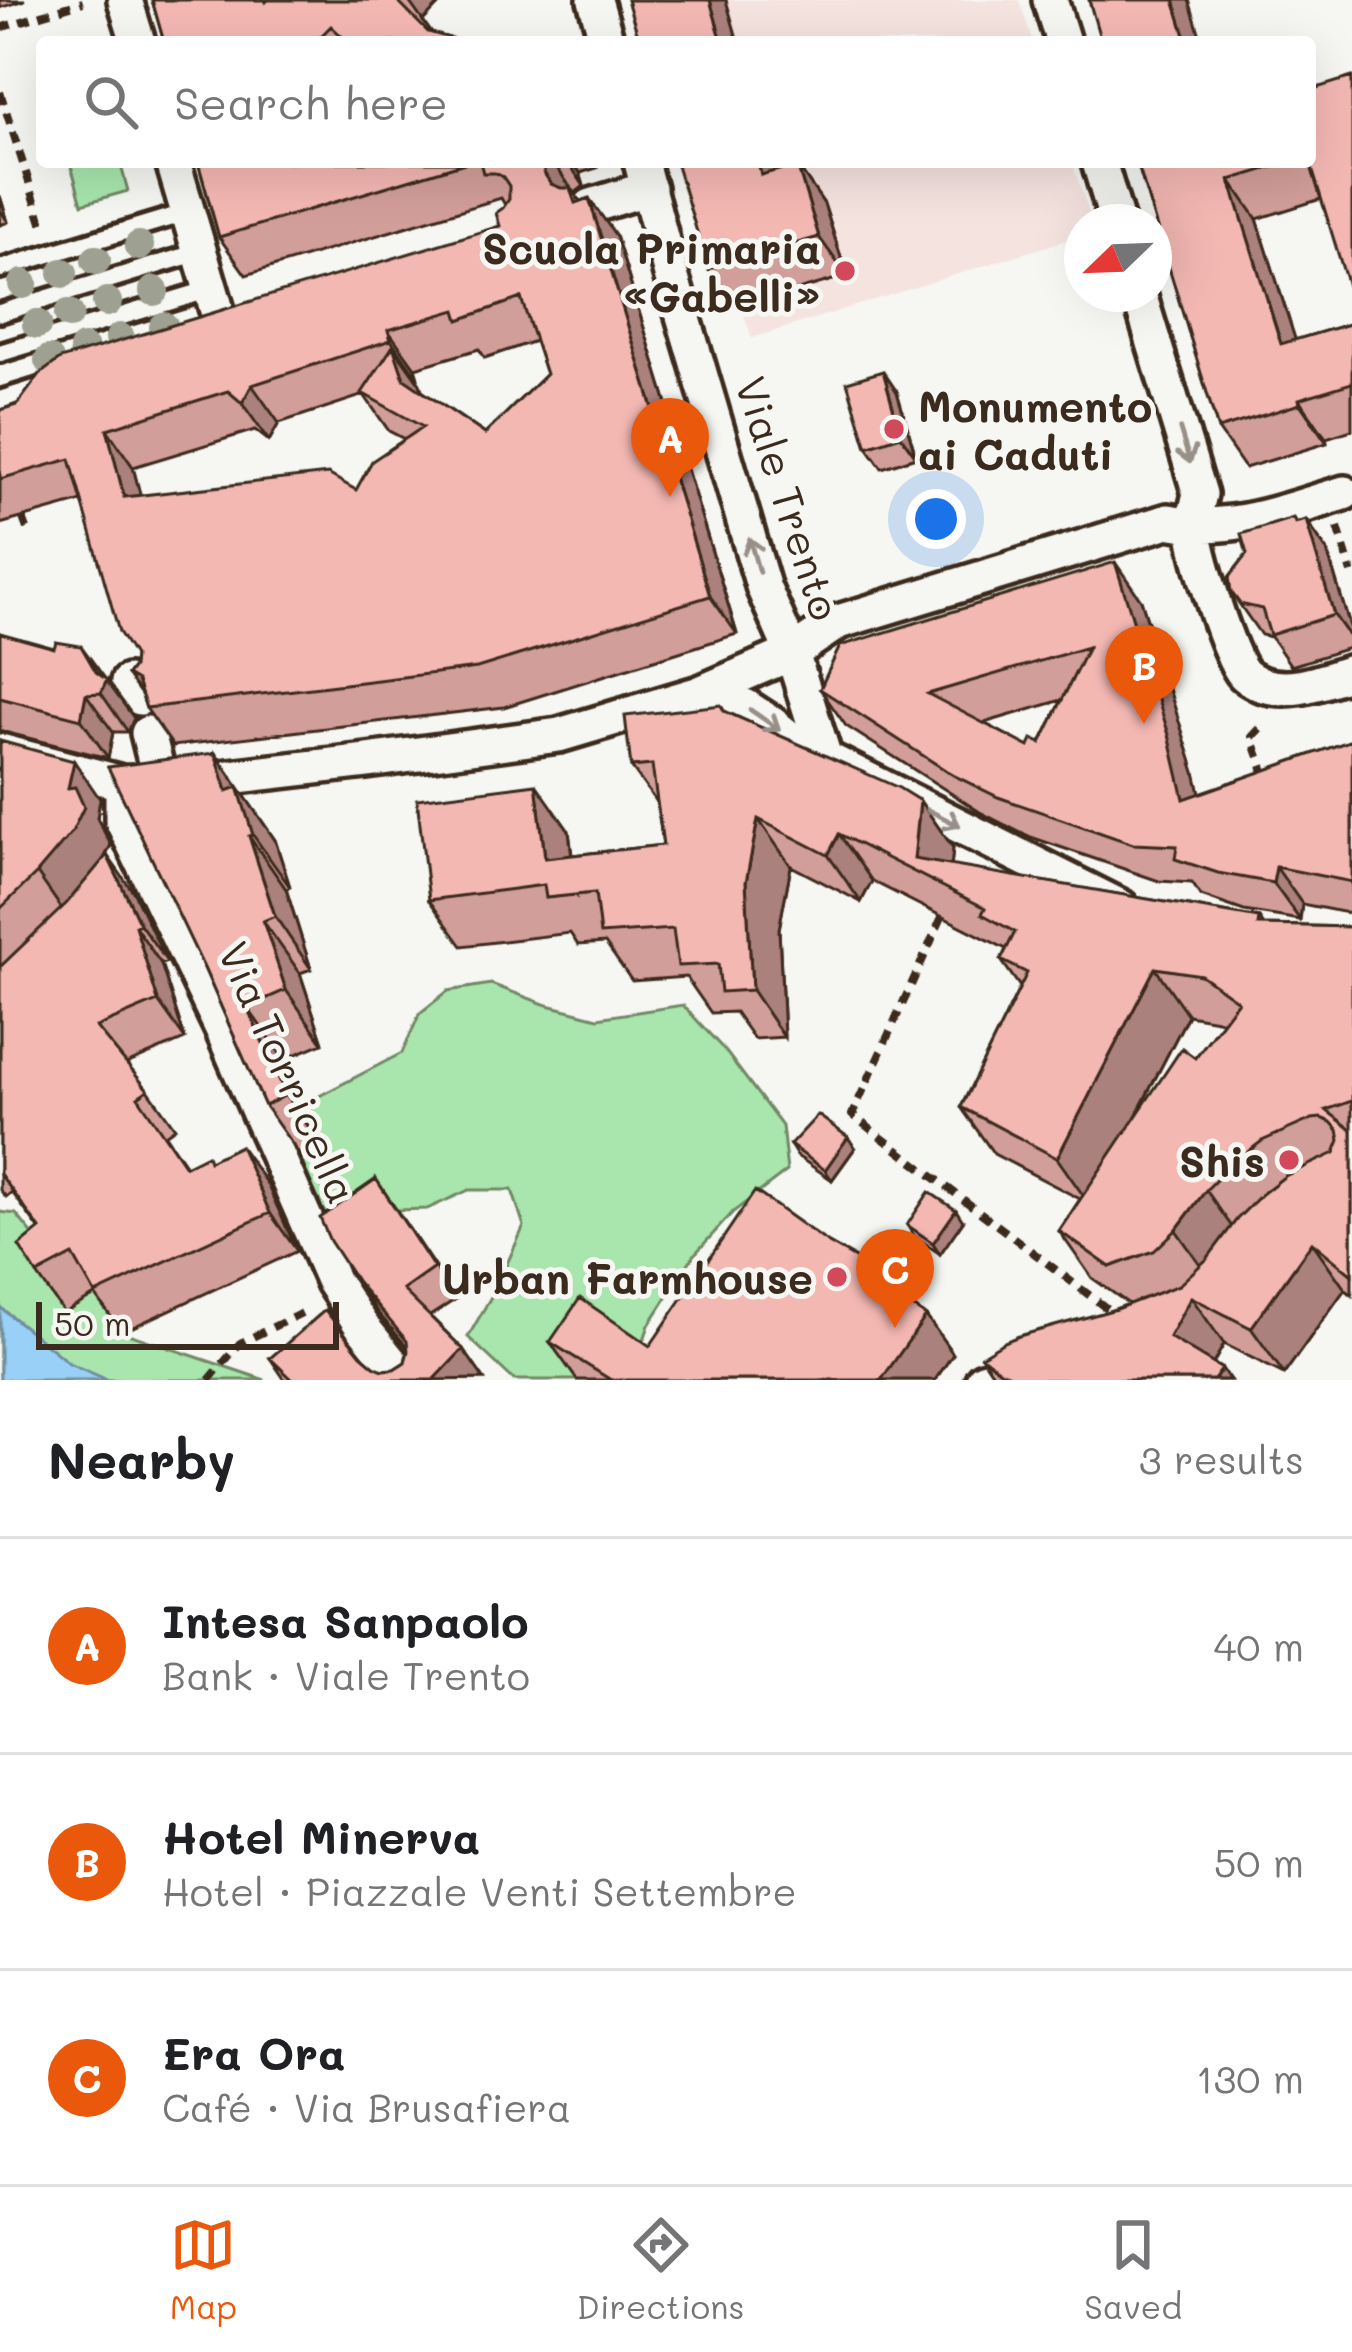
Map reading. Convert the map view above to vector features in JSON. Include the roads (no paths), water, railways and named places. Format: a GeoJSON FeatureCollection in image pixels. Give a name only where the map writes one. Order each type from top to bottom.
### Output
{"type":"FeatureCollection","features":[{"type":"Feature","properties":{"kind":"street"},"geometry":{"type":"LineString","coordinates":[[125,0],[136,36]]}},
{"type":"Feature","properties":{"kind":"street"},"geometry":{"type":"LineString","coordinates":[[595,0],[605,36]]}},
{"type":"Feature","properties":{"kind":"street"},"geometry":{"type":"LineString","coordinates":[[1051,0],[1061,36]]}},
{"type":"Feature","properties":{"kind":"street"},"geometry":{"type":"LineString","coordinates":[[175,168],[218,312]]}},
{"type":"Feature","properties":{"kind":"street"},"geometry":{"type":"LineString","coordinates":[[1101,168],[1112,204]]}},
{"type":"Feature","properties":{"kind":"street"},"geometry":{"type":"LineString","coordinates":[[591,206],[645,175]]}},
{"type":"Feature","properties":{"kind":"street","name":"Viale Trento"},"geometry":{"type":"LineString","coordinates":[[645,175],[764,589],[792,653],[825,758]]}},
{"type":"Feature","properties":{"kind":"street"},"geometry":{"type":"LineString","coordinates":[[1144,312],[1200,494],[1194,527],[1236,662],[1247,678],[1263,685],[1298,688],[1352,672]]}},
{"type":"Feature","properties":{"kind":"street"},"geometry":{"type":"LineString","coordinates":[[0,751],[122,784],[161,785],[559,735],[700,693],[792,653],[838,622],[1168,521],[1194,527],[1239,525],[1344,493]]}},
{"type":"Feature","properties":{"kind":"street"},"geometry":{"type":"LineString","coordinates":[[700,693],[745,706],[796,744],[1138,915],[1161,919]]}},
{"type":"Feature","properties":{"kind":"street"},"geometry":{"type":"LineString","coordinates":[[148,733],[161,785]]}},
{"type":"Feature","properties":{"kind":"street","name":"Via Torricella"},"geometry":{"type":"LineString","coordinates":[[122,784],[122,820],[222,1029],[333,1282],[361,1325],[409,1380]]}},
{"type":"Feature","properties":{"kind":"street"},"geometry":{"type":"LineString","coordinates":[[116,882],[134,846]]}},
{"type":"Feature","properties":{"kind":"street"},"geometry":{"type":"LineString","coordinates":[[983,1380],[1070,1356]]}},
{"type":"Feature","properties":{"kind":"lane"},"geometry":{"type":"LineString","coordinates":[[0,269],[188,212]]}},
{"type":"Feature","properties":{"kind":"lane"},"geometry":{"type":"LineString","coordinates":[[0,313],[200,251]]}},
{"type":"Feature","properties":{"kind":"lane"},"geometry":{"type":"LineString","coordinates":[[0,353],[218,312]]}},
{"type":"Feature","properties":{"kind":"lane"},"geometry":{"type":"LineString","coordinates":[[0,400],[61,381]]}},
{"type":"Feature","properties":{"kind":"water"},"geometry":{"type":"Polygon","coordinates":[[[0,1307],[69,1363],[108,1380],[0,1380],[0,1307]]]}},
{"type":"Feature","properties":{"kind":"place","name":"Scuola Primaria «Gabelli»"},"geometry":{"type":"Point","coordinates":[845,271]}},
{"type":"Feature","properties":{"kind":"place","name":"Monumento ai Caduti"},"geometry":{"type":"Point","coordinates":[894,429]}},
{"type":"Feature","properties":{"kind":"place","name":"Intesa Sanpaolo"},"geometry":{"type":"Point","coordinates":[670,497]}},
{"type":"Feature","properties":{"kind":"place","name":"Hotel Minerva"},"geometry":{"type":"Point","coordinates":[1144,724]}},
{"type":"Feature","properties":{"kind":"place","name":"Shis"},"geometry":{"type":"Point","coordinates":[1289,1160]}},
{"type":"Feature","properties":{"kind":"place","name":"Urban Farmhouse"},"geometry":{"type":"Point","coordinates":[837,1277]}},
{"type":"Feature","properties":{"kind":"place","name":"Era Ora"},"geometry":{"type":"Point","coordinates":[895,1328]}}]}
